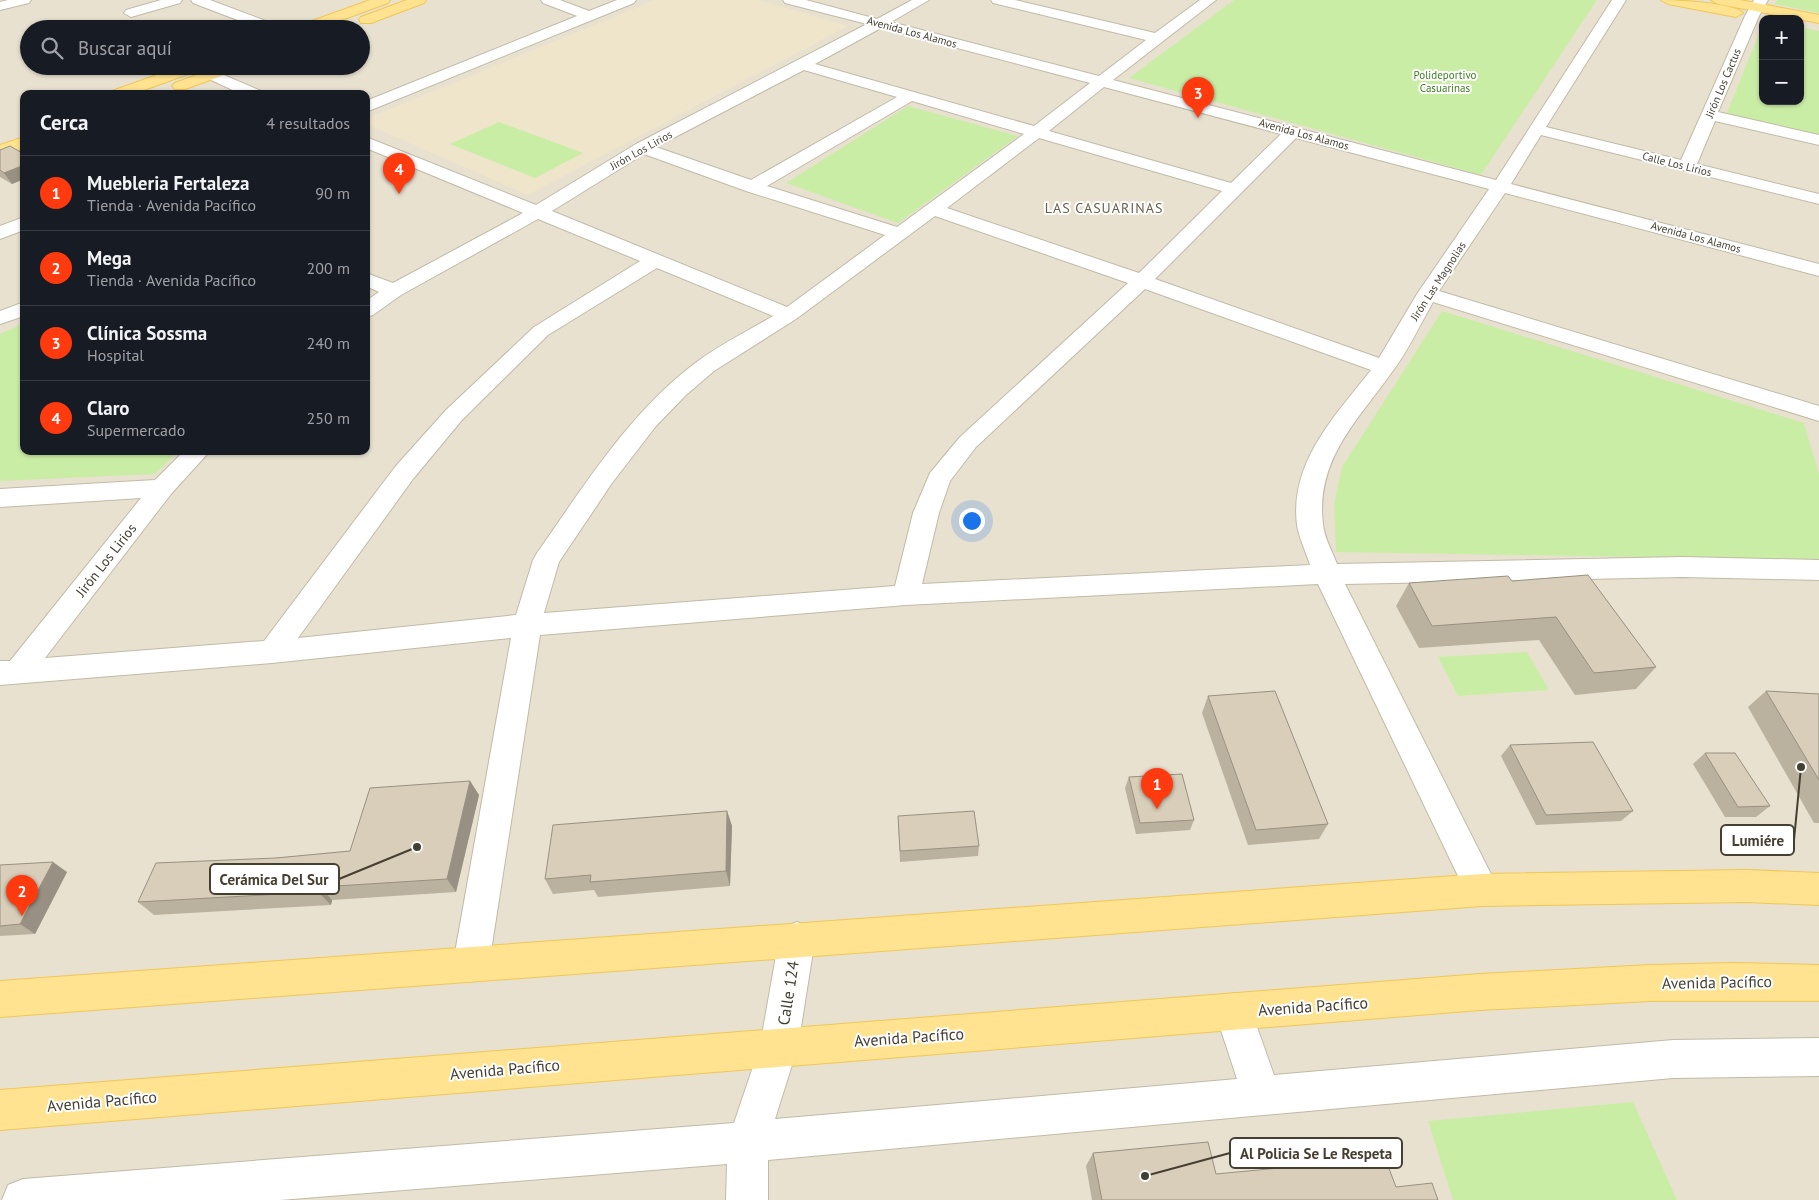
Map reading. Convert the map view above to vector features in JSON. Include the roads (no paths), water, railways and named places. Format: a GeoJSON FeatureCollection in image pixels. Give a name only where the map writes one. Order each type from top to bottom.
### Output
{"type":"FeatureCollection","features":[{"type":"Feature","properties":{"kind":"main road"},"geometry":{"type":"LineString","coordinates":[[328,20],[383,0]]}},
{"type":"Feature","properties":{"kind":"main road"},"geometry":{"type":"LineString","coordinates":[[365,20],[419,0]]}},
{"type":"Feature","properties":{"kind":"main road"},"geometry":{"type":"LineString","coordinates":[[1668,0],[1819,19]]}},
{"type":"Feature","properties":{"kind":"main road"},"geometry":{"type":"LineString","coordinates":[[1718,0],[1759,10]]}},
{"type":"Feature","properties":{"kind":"main road"},"geometry":{"type":"LineString","coordinates":[[1804,26],[1819,29]]}},
{"type":"Feature","properties":{"kind":"main road"},"geometry":{"type":"LineString","coordinates":[[129,90],[172,75]]}},
{"type":"Feature","properties":{"kind":"main road"},"geometry":{"type":"LineString","coordinates":[[170,90],[212,75]]}},
{"type":"Feature","properties":{"kind":"main road"},"geometry":{"type":"LineString","coordinates":[[0,135],[20,128]]}},
{"type":"Feature","properties":{"kind":"main road"},"geometry":{"type":"LineString","coordinates":[[0,151],[20,144]]}},
{"type":"Feature","properties":{"kind":"main road"},"geometry":{"type":"LineString","coordinates":[[0,999],[1482,890],[1747,886],[1819,889]]}},
{"type":"Feature","properties":{"kind":"main road","name":"Avenida Pacífico"},"geometry":{"type":"LineString","coordinates":[[0,1110],[779,1046],[1577,986],[1748,980],[1819,983]]}},
{"type":"Feature","properties":{"kind":"street"},"geometry":{"type":"LineString","coordinates":[[0,2],[8,0]]}},
{"type":"Feature","properties":{"kind":"street"},"geometry":{"type":"LineString","coordinates":[[0,6],[24,0]]}},
{"type":"Feature","properties":{"kind":"street"},"geometry":{"type":"LineString","coordinates":[[132,13],[175,0]]}},
{"type":"Feature","properties":{"kind":"street"},"geometry":{"type":"LineString","coordinates":[[198,0],[250,20]]}},
{"type":"Feature","properties":{"kind":"street"},"geometry":{"type":"LineString","coordinates":[[548,0],[589,16]]}},
{"type":"Feature","properties":{"kind":"street"},"geometry":{"type":"LineString","coordinates":[[370,106],[629,0]]}},
{"type":"Feature","properties":{"kind":"street","name":"Avenida Los Alamos"},"geometry":{"type":"LineString","coordinates":[[790,0],[1501,185],[1819,270]]}},
{"type":"Feature","properties":{"kind":"street","name":"Jirón Los Lirios"},"geometry":{"type":"LineString","coordinates":[[370,309],[394,290],[536,212],[642,148],[922,0]]}},
{"type":"Feature","properties":{"kind":"street"},"geometry":{"type":"LineString","coordinates":[[998,0],[1157,38]]}},
{"type":"Feature","properties":{"kind":"street"},"geometry":{"type":"LineString","coordinates":[[1042,11],[1060,0]]}},
{"type":"Feature","properties":{"kind":"street"},"geometry":{"type":"LineString","coordinates":[[471,964],[527,625],[546,560],[603,477],[648,421],[678,390],[706,366],[789,315],[1036,133],[1157,38],[1209,0]]}},
{"type":"Feature","properties":{"kind":"street","name":"Jirón Las Magnolias"},"geometry":{"type":"LineString","coordinates":[[1482,890],[1327,574],[1310,526],[1309,498],[1314,472],[1333,434],[1385,367],[1427,294],[1501,185],[1619,0]]}},
{"type":"Feature","properties":{"kind":"street","name":"Jirón Los Cactus"},"geometry":{"type":"LineString","coordinates":[[1687,166],[1759,10]]}},
{"type":"Feature","properties":{"kind":"street"},"geometry":{"type":"LineString","coordinates":[[802,65],[1234,190]]}},
{"type":"Feature","properties":{"kind":"street"},"geometry":{"type":"LineString","coordinates":[[212,75],[246,90]]}},
{"type":"Feature","properties":{"kind":"street"},"geometry":{"type":"LineString","coordinates":[[752,186],[910,96]]}},
{"type":"Feature","properties":{"kind":"street"},"geometry":{"type":"LineString","coordinates":[[1710,115],[1819,140]]}},
{"type":"Feature","properties":{"kind":"street","name":"Calle Los Lirios"},"geometry":{"type":"LineString","coordinates":[[1536,129],[1819,198]]}},
{"type":"Feature","properties":{"kind":"street"},"geometry":{"type":"LineString","coordinates":[[906,595],[926,513],[939,479],[968,442],[1142,280],[1293,131]]}},
{"type":"Feature","properties":{"kind":"street"},"geometry":{"type":"LineString","coordinates":[[370,144],[789,315]]}},
{"type":"Feature","properties":{"kind":"street"},"geometry":{"type":"LineString","coordinates":[[642,148],[898,233]]}},
{"type":"Feature","properties":{"kind":"street"},"geometry":{"type":"LineString","coordinates":[[932,209],[1142,280],[1385,367]]}},
{"type":"Feature","properties":{"kind":"street"},"geometry":{"type":"LineString","coordinates":[[0,233],[20,224]]}},
{"type":"Feature","properties":{"kind":"street"},"geometry":{"type":"LineString","coordinates":[[272,652],[404,473],[454,415],[541,331],[654,261]]}},
{"type":"Feature","properties":{"kind":"street"},"geometry":{"type":"LineString","coordinates":[[370,281],[394,290]]}},
{"type":"Feature","properties":{"kind":"street"},"geometry":{"type":"LineString","coordinates":[[1427,294],[1819,414]]}},
{"type":"Feature","properties":{"kind":"street"},"geometry":{"type":"LineString","coordinates":[[0,318],[20,310]]}},
{"type":"Feature","properties":{"kind":"street","name":"Jirón Los Lirios"},"geometry":{"type":"LineString","coordinates":[[9,672],[162,488],[194,455]]}},
{"type":"Feature","properties":{"kind":"street"},"geometry":{"type":"LineString","coordinates":[[0,498],[162,488]]}},
{"type":"Feature","properties":{"kind":"street"},"geometry":{"type":"LineString","coordinates":[[9,672],[272,652],[527,625],[906,595],[1327,574],[1682,567],[1819,570]]}},
{"type":"Feature","properties":{"kind":"street","name":"Calle 124"},"geometry":{"type":"LineString","coordinates":[[748,1142],[779,1046],[796,939]]}},
{"type":"Feature","properties":{"kind":"street"},"geometry":{"type":"LineString","coordinates":[[1234,1012],[1262,1096]]}},
{"type":"Feature","properties":{"kind":"street"},"geometry":{"type":"LineString","coordinates":[[23,1200],[748,1142],[1673,1059],[1819,1057]]}},
{"type":"Feature","properties":{"kind":"street"},"geometry":{"type":"LineString","coordinates":[[748,1142],[748,1200]]}},
{"type":"Feature","properties":{"kind":"place","name":"Clínica Sossma"},"geometry":{"type":"Point","coordinates":[1198,118]}},
{"type":"Feature","properties":{"kind":"place","name":"Claro"},"geometry":{"type":"Point","coordinates":[399,194]}},
{"type":"Feature","properties":{"kind":"place","name":"Lumiére"},"geometry":{"type":"Point","coordinates":[1801,767]}},
{"type":"Feature","properties":{"kind":"place","name":"Muebleria Fertaleza"},"geometry":{"type":"Point","coordinates":[1157,809]}},
{"type":"Feature","properties":{"kind":"place","name":"Cerámica Del Sur"},"geometry":{"type":"Point","coordinates":[417,847]}},
{"type":"Feature","properties":{"kind":"place","name":"Mega"},"geometry":{"type":"Point","coordinates":[22,916]}},
{"type":"Feature","properties":{"kind":"place","name":"Al Policia Se Le Respeta"},"geometry":{"type":"Point","coordinates":[1145,1176]}},
{"type":"Feature","properties":{"kind":"district","name":"LAS CASUARINAS"},"geometry":{"type":"Point","coordinates":[1104,208]}},
{"type":"Feature","properties":{"kind":"park label","name":"Polideportivo Casuarinas"},"geometry":{"type":"Point","coordinates":[1445,81]}}]}
